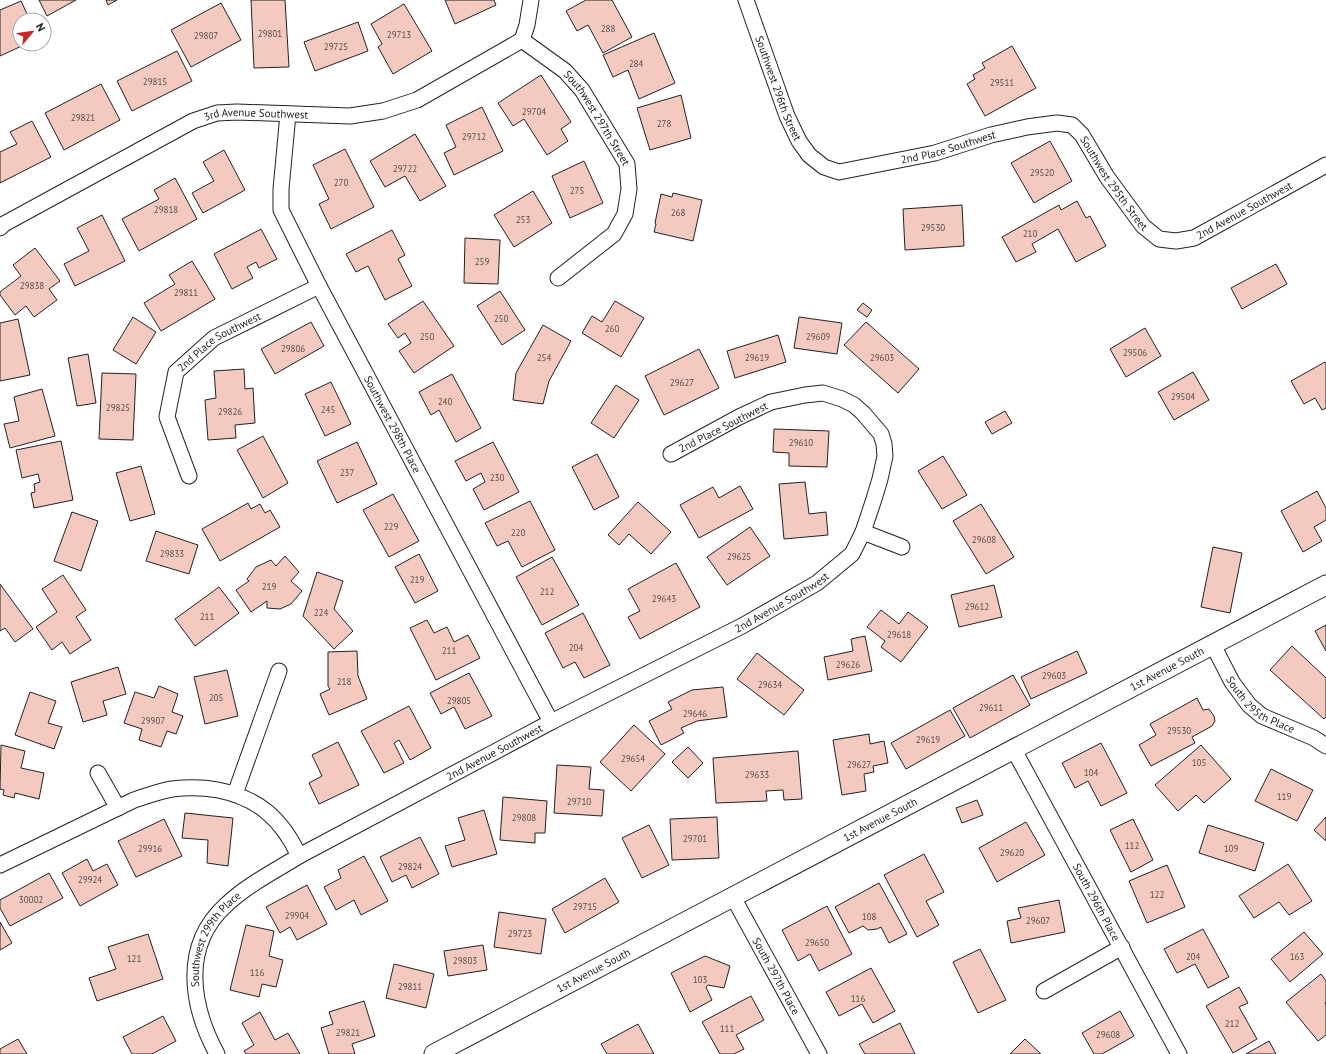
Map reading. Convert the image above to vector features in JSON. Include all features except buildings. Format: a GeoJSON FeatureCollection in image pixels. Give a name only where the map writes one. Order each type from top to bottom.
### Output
{"type":"FeatureCollection","features":[{"type":"Feature","properties":{"kind":"street"},"geometry":{"type":"LineString","coordinates":[[522,40],[527,24],[530,0]]}},
{"type":"Feature","properties":{"kind":"street","name":"Southwest 296th Street"},"geometry":{"type":"LineString","coordinates":[[746,0],[788,116],[796,134],[809,155],[824,167]]}},
{"type":"Feature","properties":{"kind":"street","name":"3rd Avenue Southwest"},"geometry":{"type":"LineString","coordinates":[[0,228],[4,224],[193,121],[217,113],[237,112],[350,116],[383,111],[417,100],[522,40]]}},
{"type":"Feature","properties":{"kind":"street","name":"Southwest 297th Street"},"geometry":{"type":"LineString","coordinates":[[522,40],[565,71],[582,90],[626,164],[629,189],[625,214],[614,234],[558,278]]}},
{"type":"Feature","properties":{"kind":"street","name":"Southwest 298th Place"},"geometry":{"type":"LineString","coordinates":[[288,114],[281,188],[281,210],[319,286],[551,722]]}},
{"type":"Feature","properties":{"kind":"street","name":"2nd Place Southwest"},"geometry":{"type":"LineString","coordinates":[[824,167],[839,172],[935,153],[1027,126],[1057,123],[1072,125]]}},
{"type":"Feature","properties":{"kind":"street","name":"Southwest 295th Street"},"geometry":{"type":"LineString","coordinates":[[1072,125],[1082,136],[1127,206],[1143,226],[1159,239]]}},
{"type":"Feature","properties":{"kind":"street","name":"2nd Avenue Southwest"},"geometry":{"type":"LineString","coordinates":[[1159,239],[1176,241],[1194,238],[1326,165]]}},
{"type":"Feature","properties":{"kind":"street","name":"2nd Place Southwest"},"geometry":{"type":"LineString","coordinates":[[189,476],[167,417],[176,372],[214,338],[319,286]]}},
{"type":"Feature","properties":{"kind":"street","name":"2nd Place Southwest"},"geometry":{"type":"LineString","coordinates":[[671,454],[739,416],[771,402],[805,394],[823,393],[842,399],[863,413],[881,434]]}},
{"type":"Feature","properties":{"kind":"street","name":"2nd Avenue Southwest"},"geometry":{"type":"LineString","coordinates":[[299,856],[551,722],[742,626],[817,583],[852,554],[863,532],[876,492],[885,456],[881,434]]}},
{"type":"Feature","properties":{"kind":"street"},"geometry":{"type":"LineString","coordinates":[[863,532],[902,547]]}},
{"type":"Feature","properties":{"kind":"street","name":"1st Avenue South"},"geometry":{"type":"LineString","coordinates":[[434,1054],[1326,585]]}},
{"type":"Feature","properties":{"kind":"street","name":"South 295th Place"},"geometry":{"type":"LineString","coordinates":[[1213,645],[1232,682],[1252,708],[1262,716],[1314,738],[1326,746]]}},
{"type":"Feature","properties":{"kind":"street"},"geometry":{"type":"LineString","coordinates":[[235,794],[278,671]]}},
{"type":"Feature","properties":{"kind":"street","name":"South 296th Place"},"geometry":{"type":"LineString","coordinates":[[1014,750],[1179,1054]]}},
{"type":"Feature","properties":{"kind":"street"},"geometry":{"type":"LineString","coordinates":[[98,773],[118,808]]}},
{"type":"Feature","properties":{"kind":"street"},"geometry":{"type":"LineString","coordinates":[[0,864],[151,794],[188,787],[206,788],[235,794],[253,802],[278,822],[293,843],[299,856]]}},
{"type":"Feature","properties":{"kind":"street","name":"Southwest 299th Place"},"geometry":{"type":"LineString","coordinates":[[217,1054],[205,1031],[196,995],[194,978],[195,966],[201,941],[214,918],[226,905],[262,879],[299,856]]}},
{"type":"Feature","properties":{"kind":"street","name":"South 297th Place"},"geometry":{"type":"LineString","coordinates":[[734,897],[819,1054]]}},
{"type":"Feature","properties":{"kind":"street"},"geometry":{"type":"LineString","coordinates":[[1044,991],[1122,947]]}}]}
